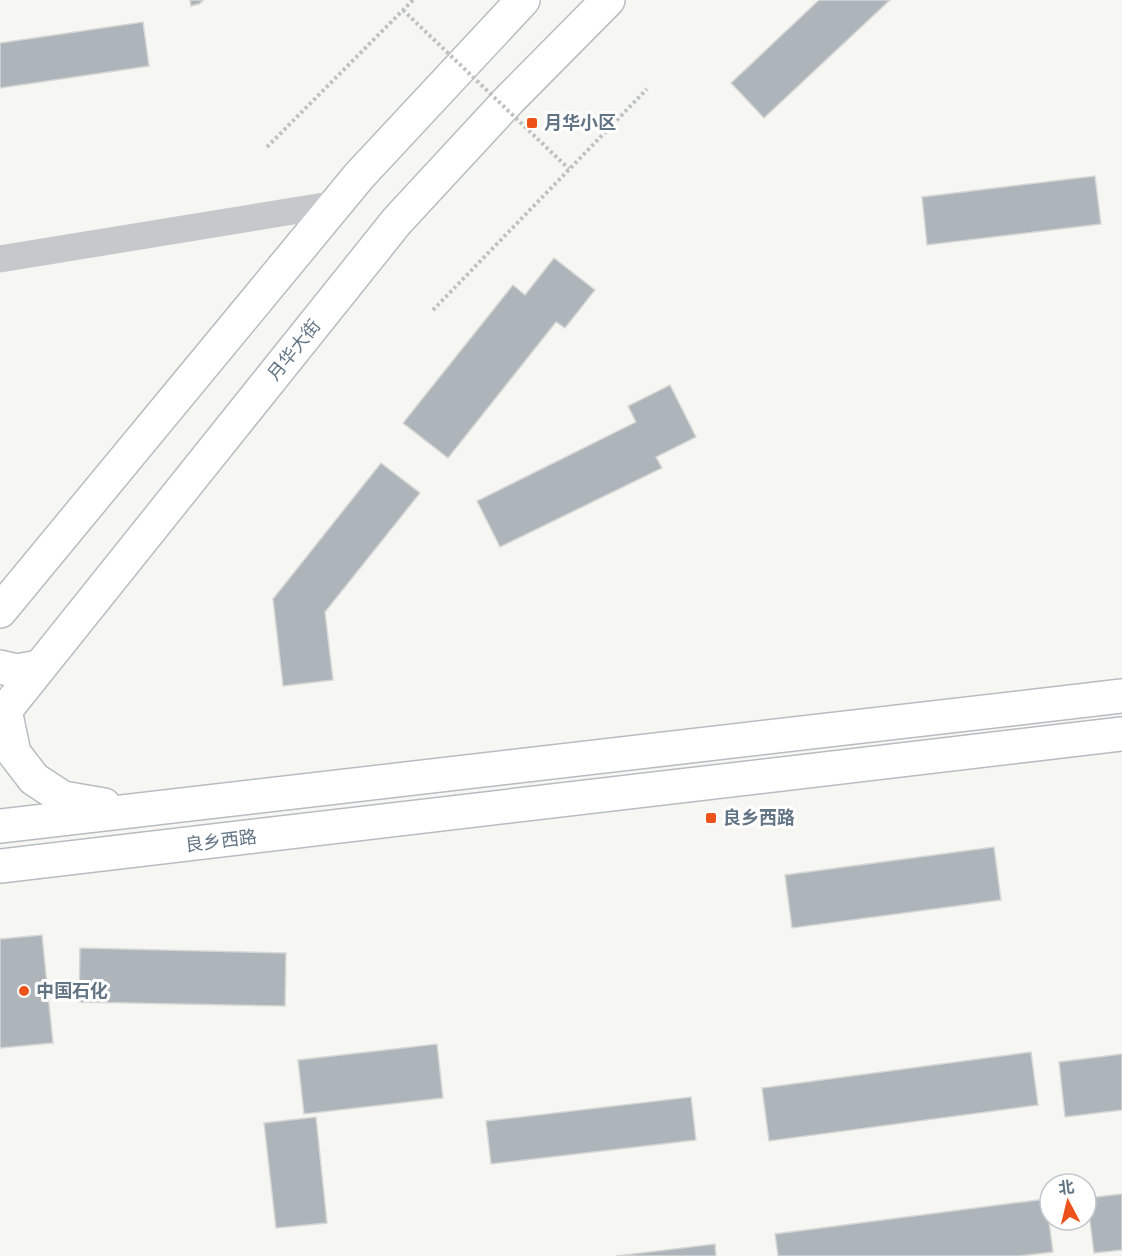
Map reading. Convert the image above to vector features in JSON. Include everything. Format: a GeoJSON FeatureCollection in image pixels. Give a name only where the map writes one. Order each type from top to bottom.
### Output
{"type":"FeatureCollection","features":[{"type":"Feature","properties":{"kind":"main road"},"geometry":{"type":"LineString","coordinates":[[0,611],[336,204],[523,0]]}},
{"type":"Feature","properties":{"kind":"main road","name":"月华大街"},"geometry":{"type":"LineString","coordinates":[[2,713],[397,222],[509,100],[608,0]]}},
{"type":"Feature","properties":{"kind":"main road"},"geometry":{"type":"LineString","coordinates":[[0,667],[17,671],[39,668]]}},
{"type":"Feature","properties":{"kind":"main road"},"geometry":{"type":"LineString","coordinates":[[0,826],[1122,696]]}},
{"type":"Feature","properties":{"kind":"main road"},"geometry":{"type":"LineString","coordinates":[[2,713],[14,753],[34,780],[63,798],[132,811]]}},
{"type":"Feature","properties":{"kind":"main road","name":"良乡西路"},"geometry":{"type":"LineString","coordinates":[[0,866],[1122,734]]}},
{"type":"Feature","properties":{"kind":"street"},"geometry":{"type":"LineString","coordinates":[[0,259],[336,204]]}},
{"type":"Feature","properties":{"kind":"path"},"geometry":{"type":"LineString","coordinates":[[267,147],[413,0]]}},
{"type":"Feature","properties":{"kind":"path"},"geometry":{"type":"LineString","coordinates":[[403,10],[569,169]]}},
{"type":"Feature","properties":{"kind":"path"},"geometry":{"type":"LineString","coordinates":[[433,310],[647,89]]}},
{"type":"Feature","properties":{"kind":"building"},"geometry":{"type":"Polygon","coordinates":[[[190,0],[204,0],[191,6],[190,0]]]}},
{"type":"Feature","properties":{"kind":"building"},"geometry":{"type":"Polygon","coordinates":[[[819,0],[890,0],[764,118],[731,83],[819,0]]]}},
{"type":"Feature","properties":{"kind":"building"},"geometry":{"type":"Polygon","coordinates":[[[143,22],[149,66],[0,88],[0,43],[143,22]]]}},
{"type":"Feature","properties":{"kind":"building"},"geometry":{"type":"Polygon","coordinates":[[[1095,176],[1101,224],[927,245],[922,197],[1095,176]]]}},
{"type":"Feature","properties":{"kind":"building"},"geometry":{"type":"Polygon","coordinates":[[[554,258],[595,290],[565,328],[556,322],[448,458],[403,423],[513,285],[525,295],[554,258]]]}},
{"type":"Feature","properties":{"kind":"building"},"geometry":{"type":"Polygon","coordinates":[[[670,385],[696,437],[656,457],[662,468],[500,547],[477,501],[636,422],[628,406],[670,385]]]}},
{"type":"Feature","properties":{"kind":"building"},"geometry":{"type":"Polygon","coordinates":[[[381,463],[420,493],[325,612],[333,680],[283,686],[273,599],[381,463]]]}},
{"type":"Feature","properties":{"kind":"building"},"geometry":{"type":"Polygon","coordinates":[[[994,847],[1001,900],[792,928],[785,875],[994,847]]]}},
{"type":"Feature","properties":{"kind":"building","name":"中国石化"},"geometry":{"type":"Polygon","coordinates":[[[42,935],[53,1043],[0,1048],[0,939],[42,935]]]}},
{"type":"Feature","properties":{"kind":"building"},"geometry":{"type":"Polygon","coordinates":[[[80,948],[286,953],[285,1006],[79,1002],[80,948]]]}},
{"type":"Feature","properties":{"kind":"building"},"geometry":{"type":"Polygon","coordinates":[[[437,1044],[443,1098],[304,1114],[298,1060],[437,1044]]]}},
{"type":"Feature","properties":{"kind":"building"},"geometry":{"type":"Polygon","coordinates":[[[1031,1052],[1038,1105],[769,1141],[762,1088],[1031,1052]]]}},
{"type":"Feature","properties":{"kind":"building"},"geometry":{"type":"Polygon","coordinates":[[[1122,1054],[1122,1110],[1065,1117],[1059,1062],[1122,1054]]]}},
{"type":"Feature","properties":{"kind":"building"},"geometry":{"type":"Polygon","coordinates":[[[691,1097],[696,1140],[491,1164],[486,1121],[691,1097]]]}},
{"type":"Feature","properties":{"kind":"building"},"geometry":{"type":"Polygon","coordinates":[[[316,1117],[327,1223],[276,1228],[264,1123],[316,1117]]]}},
{"type":"Feature","properties":{"kind":"building"},"geometry":{"type":"Polygon","coordinates":[[[1122,1194],[1122,1250],[1094,1253],[1091,1232],[1098,1232],[1098,1197],[1122,1194]]]}},
{"type":"Feature","properties":{"kind":"building"},"geometry":{"type":"Polygon","coordinates":[[[1038,1200],[1038,1232],[1050,1232],[1053,1252],[1019,1256],[778,1256],[775,1234],[1038,1200]]]}},
{"type":"Feature","properties":{"kind":"building"},"geometry":{"type":"Polygon","coordinates":[[[715,1244],[716,1256],[616,1256],[715,1244]]]}},
{"type":"Feature","properties":{"kind":"place","name":"月华小区"},"geometry":{"type":"Point","coordinates":[532,123]}},
{"type":"Feature","properties":{"kind":"place","name":"良乡西路"},"geometry":{"type":"Point","coordinates":[711,818]}},
{"type":"Feature","properties":{"kind":"place","name":"中国石化"},"geometry":{"type":"Point","coordinates":[24,991]}}]}
